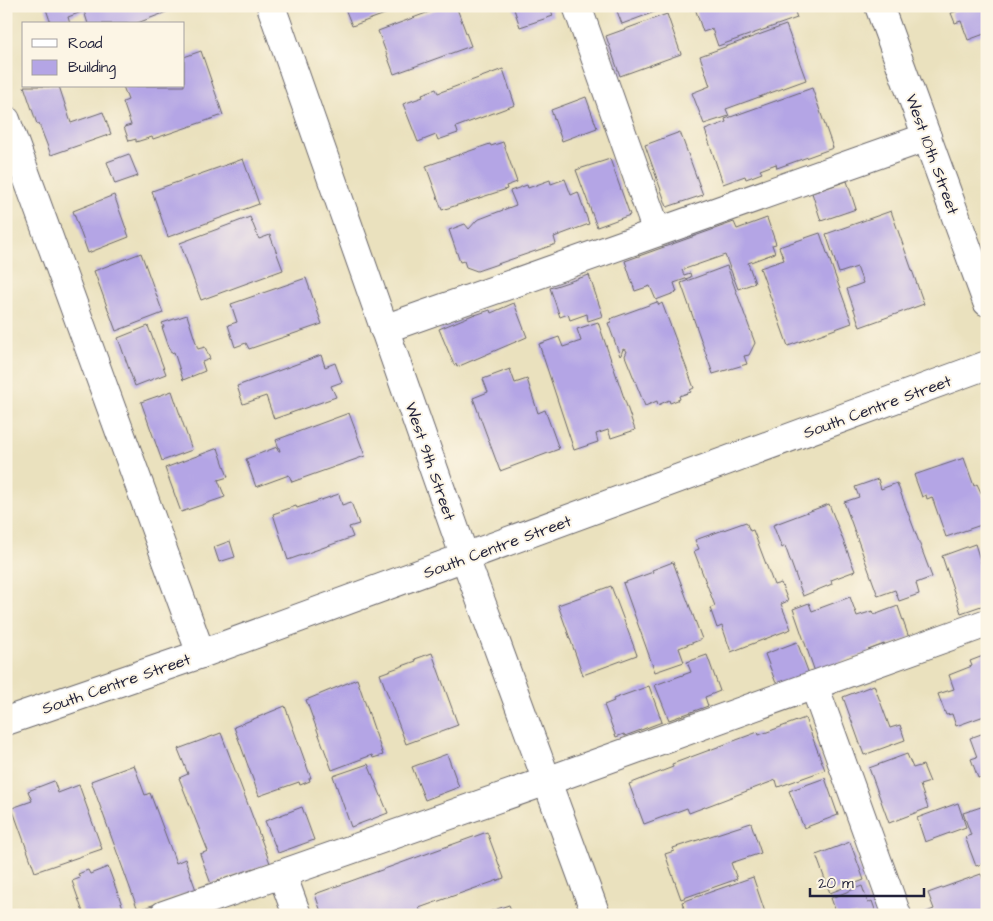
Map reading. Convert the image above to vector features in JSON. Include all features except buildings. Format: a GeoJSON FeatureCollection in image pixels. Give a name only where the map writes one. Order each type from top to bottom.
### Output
{"type":"FeatureCollection","features":[{"type":"Feature","properties":{"kind":"street","name":"West 9th Street"},"geometry":{"type":"LineString","coordinates":[[271,6],[465,558],[596,915]]}},
{"type":"Feature","properties":{"kind":"street"},"geometry":{"type":"LineString","coordinates":[[576,6],[658,232]]}},
{"type":"Feature","properties":{"kind":"street","name":"West 10th Street"},"geometry":{"type":"LineString","coordinates":[[879,6],[987,302]]}},
{"type":"Feature","properties":{"kind":"street"},"geometry":{"type":"LineString","coordinates":[[6,120],[200,654]]}},
{"type":"Feature","properties":{"kind":"street"},"geometry":{"type":"LineString","coordinates":[[384,329],[927,137]]}},
{"type":"Feature","properties":{"kind":"street","name":"South Centre Street"},"geometry":{"type":"LineString","coordinates":[[6,721],[200,654],[987,366]]}},
{"type":"Feature","properties":{"kind":"street"},"geometry":{"type":"LineString","coordinates":[[164,915],[547,781],[987,623]]}},
{"type":"Feature","properties":{"kind":"street"},"geometry":{"type":"LineString","coordinates":[[814,685],[897,915]]}},
{"type":"Feature","properties":{"kind":"street"},"geometry":{"type":"LineString","coordinates":[[282,874],[297,915]]}}]}
